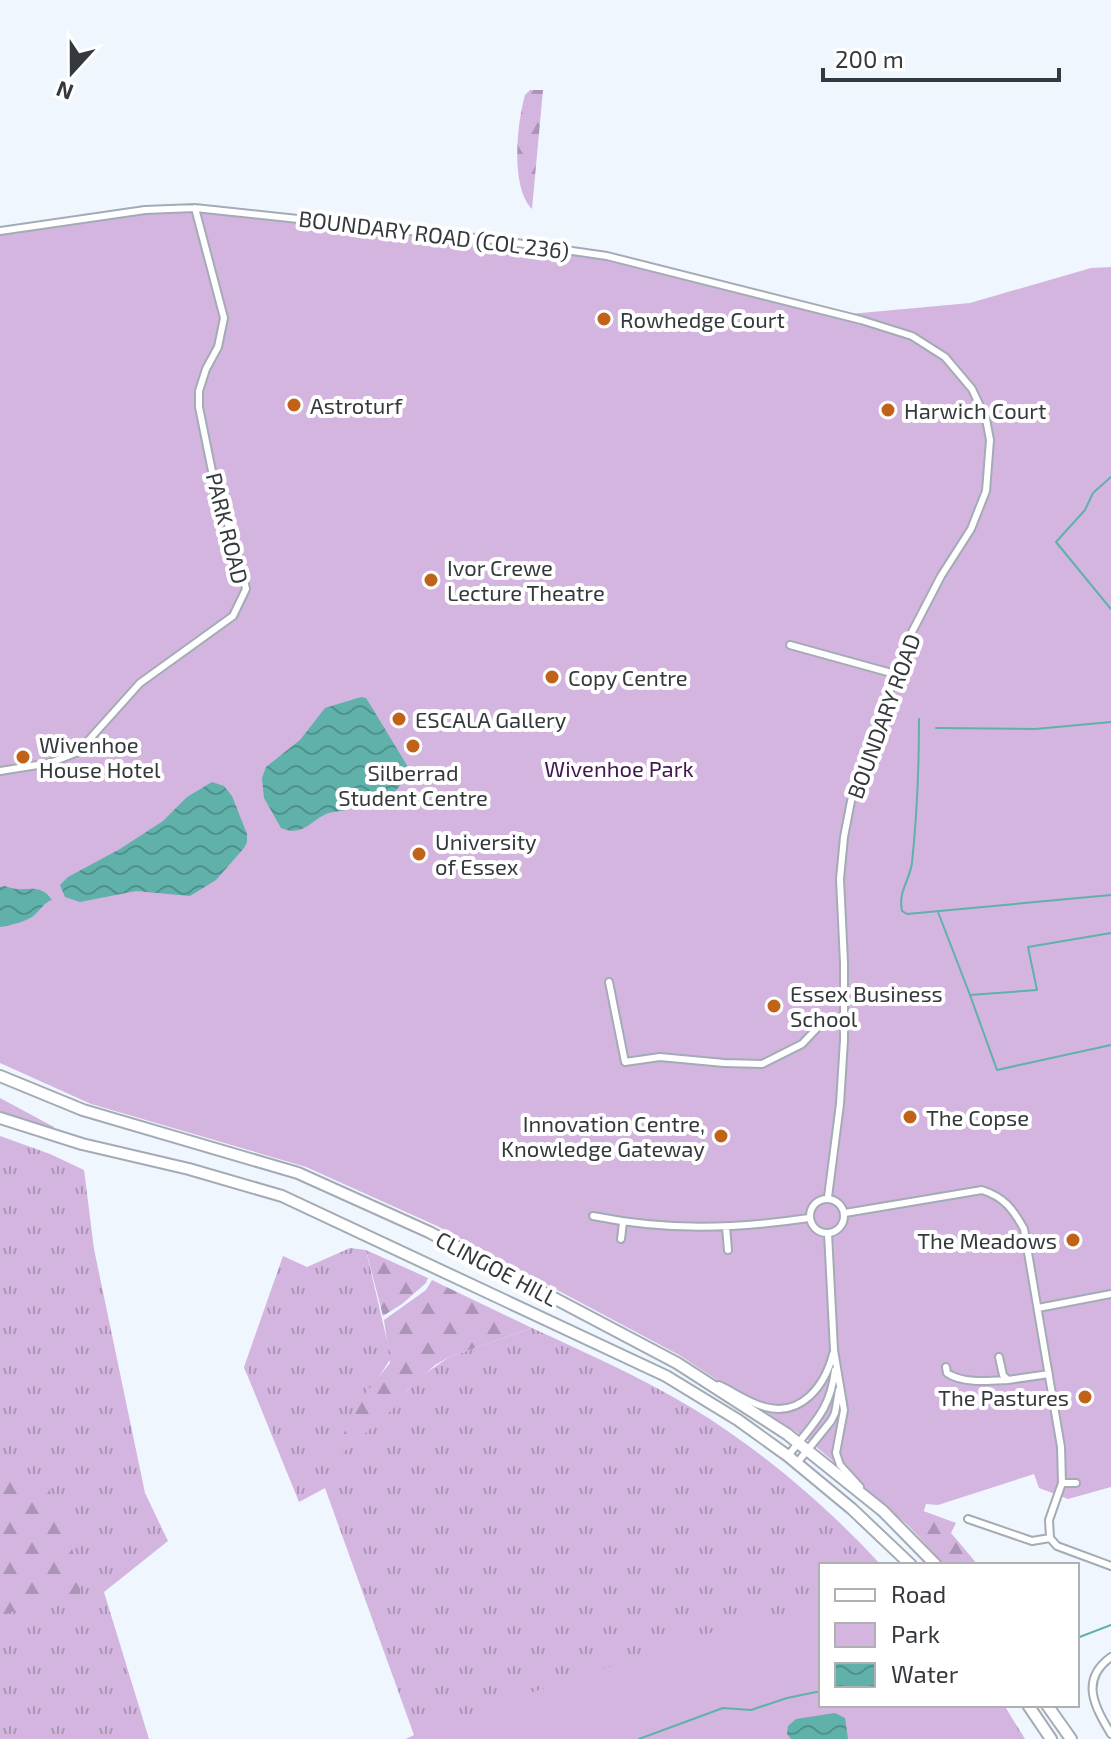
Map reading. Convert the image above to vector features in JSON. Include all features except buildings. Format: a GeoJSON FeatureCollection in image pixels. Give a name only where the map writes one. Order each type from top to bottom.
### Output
{"type":"FeatureCollection","features":[{"type":"Feature","properties":{"kind":"main road","name":"CLINGOE HILL"},"geometry":{"type":"LineString","coordinates":[[0,1076],[83,1110],[260,1161],[333,1187],[429,1232],[677,1363],[804,1446],[883,1511],[934,1563]]}},
{"type":"Feature","properties":{"kind":"main road","name":"CLINGOE HILL"},"geometry":{"type":"LineString","coordinates":[[0,1118],[82,1144],[202,1172],[282,1196],[666,1376],[738,1420],[793,1460],[852,1509],[909,1563]]}},
{"type":"Feature","properties":{"kind":"main road"},"geometry":{"type":"LineString","coordinates":[[1029,1707],[1051,1739]]}},
{"type":"Feature","properties":{"kind":"main road"},"geometry":{"type":"LineString","coordinates":[[1048,1707],[1071,1739]]}},
{"type":"Feature","properties":{"kind":"street","name":"BOUNDARY ROAD (COL 236)"},"geometry":{"type":"LineString","coordinates":[[0,231],[145,210],[195,208],[282,215],[583,252],[861,320]]}},
{"type":"Feature","properties":{"kind":"street","name":"PARK ROAD"},"geometry":{"type":"LineString","coordinates":[[0,771],[65,759],[78,752],[140,683],[233,616],[246,589],[238,554],[215,486],[199,407],[199,391],[218,347],[224,318],[195,208]]}},
{"type":"Feature","properties":{"kind":"street","name":"BOUNDARY ROAD"},"geometry":{"type":"LineString","coordinates":[[828,1197],[840,1104],[843,1019],[841,860],[851,801],[895,674],[924,606],[981,510],[988,475],[990,440],[986,419],[972,389],[945,357],[912,336],[861,320]]}},
{"type":"Feature","properties":{"kind":"street"},"geometry":{"type":"LineString","coordinates":[[790,645],[895,674]]}},
{"type":"Feature","properties":{"kind":"street"},"geometry":{"type":"LineString","coordinates":[[609,982],[625,1062],[660,1057],[762,1064],[802,1044],[831,1018],[843,1019]]}},
{"type":"Feature","properties":{"kind":"street"},"geometry":{"type":"LineString","coordinates":[[926,1189],[928,1198]]}},
{"type":"Feature","properties":{"kind":"street"},"geometry":{"type":"LineString","coordinates":[[845,1213],[982,1190],[998,1195],[1014,1210],[1024,1229],[1061,1447],[1062,1483],[1049,1520],[1050,1538],[1057,1546],[1111,1566]]}},
{"type":"Feature","properties":{"kind":"street"},"geometry":{"type":"LineString","coordinates":[[828,1197],[839,1203],[845,1213],[837,1230],[828,1233],[816,1229],[809,1218],[814,1204],[828,1197]]}},
{"type":"Feature","properties":{"kind":"street"},"geometry":{"type":"LineString","coordinates":[[593,1216],[666,1227],[726,1227],[809,1218]]}},
{"type":"Feature","properties":{"kind":"street"},"geometry":{"type":"LineString","coordinates":[[621,1239],[623,1222]]}},
{"type":"Feature","properties":{"kind":"street"},"geometry":{"type":"LineString","coordinates":[[726,1227],[728,1250]]}},
{"type":"Feature","properties":{"kind":"street"},"geometry":{"type":"LineString","coordinates":[[828,1233],[834,1350],[844,1410],[837,1459],[883,1511]]}},
{"type":"Feature","properties":{"kind":"street"},"geometry":{"type":"LineString","coordinates":[[1038,1308],[1111,1294]]}},
{"type":"Feature","properties":{"kind":"street"},"geometry":{"type":"LineString","coordinates":[[677,1363],[758,1405],[780,1409],[793,1407],[817,1390],[834,1350]]}},
{"type":"Feature","properties":{"kind":"street"},"geometry":{"type":"LineString","coordinates":[[999,1357],[1003,1375],[1008,1380]]}},
{"type":"Feature","properties":{"kind":"street"},"geometry":{"type":"LineString","coordinates":[[793,1460],[830,1401],[836,1364]]}},
{"type":"Feature","properties":{"kind":"street"},"geometry":{"type":"LineString","coordinates":[[946,1367],[947,1373],[953,1377],[988,1381],[1049,1374]]}},
{"type":"Feature","properties":{"kind":"street"},"geometry":{"type":"LineString","coordinates":[[793,1460],[835,1413],[840,1379]]}},
{"type":"Feature","properties":{"kind":"street"},"geometry":{"type":"LineString","coordinates":[[985,1392],[988,1381]]}},
{"type":"Feature","properties":{"kind":"street"},"geometry":{"type":"LineString","coordinates":[[1062,1483],[1076,1483]]}},
{"type":"Feature","properties":{"kind":"street"},"geometry":{"type":"LineString","coordinates":[[968,1519],[1032,1541],[1050,1538]]}},
{"type":"Feature","properties":{"kind":"street"},"geometry":{"type":"LineString","coordinates":[[1111,1657],[1096,1672],[1092,1690],[1094,1704],[1111,1734]]}},
{"type":"Feature","properties":{"kind":"green space"},"geometry":{"type":"Polygon","coordinates":[[[530,90],[543,90],[532,209],[520,185],[518,137],[525,95],[530,90]]]}},
{"type":"Feature","properties":{"kind":"green space","name":"Wivenhoe Park"},"geometry":{"type":"Polygon","coordinates":[[[195,208],[583,252],[839,315],[970,303],[1091,268],[1111,267],[1111,1487],[1068,1499],[1039,1488],[1034,1474],[938,1505],[926,1504],[917,1533],[807,1439],[679,1355],[437,1226],[306,1167],[91,1104],[0,1063],[0,231],[145,210],[195,208]]]}},
{"type":"Feature","properties":{"kind":"green space"},"geometry":{"type":"Polygon","coordinates":[[[0,1098],[54,1127],[53,1131],[0,1113],[0,1098]]]}},
{"type":"Feature","properties":{"kind":"green space"},"geometry":{"type":"Polygon","coordinates":[[[0,1136],[84,1170],[94,1249],[145,1493],[168,1541],[104,1592],[149,1739],[0,1739],[0,1136]]]}},
{"type":"Feature","properties":{"kind":"green space"},"geometry":{"type":"Polygon","coordinates":[[[350,1248],[366,1250],[391,1358],[373,1386],[401,1398],[419,1378],[449,1357],[532,1328],[653,1386],[717,1424],[815,1500],[879,1563],[819,1563],[819,1707],[1005,1707],[1025,1739],[406,1739],[414,1735],[325,1488],[299,1502],[244,1367],[283,1256],[307,1267],[350,1248]]]}},
{"type":"Feature","properties":{"kind":"green space"},"geometry":{"type":"Polygon","coordinates":[[[366,1250],[428,1278],[426,1283],[383,1316],[366,1250]]]}},
{"type":"Feature","properties":{"kind":"green space"},"geometry":{"type":"Polygon","coordinates":[[[432,1280],[532,1328],[449,1357],[435,1365],[394,1408],[329,1465],[359,1401],[390,1363],[384,1320],[426,1290],[432,1280]]]}},
{"type":"Feature","properties":{"kind":"green space"},"geometry":{"type":"Polygon","coordinates":[[[47,1480],[60,1529],[65,1527],[80,1574],[80,1595],[54,1598],[0,1616],[0,1483],[47,1480]]]}},
{"type":"Feature","properties":{"kind":"green space"},"geometry":{"type":"Polygon","coordinates":[[[910,1506],[956,1523],[951,1533],[976,1563],[943,1563],[891,1507],[910,1506]]]}},
{"type":"Feature","properties":{"kind":"green space"},"geometry":{"type":"Polygon","coordinates":[[[819,1616],[819,1707],[1005,1707],[1023,1739],[406,1739],[491,1706],[744,1622],[819,1616]]]}},
{"type":"Feature","properties":{"kind":"water"},"geometry":{"type":"Polygon","coordinates":[[[366,698],[408,767],[401,785],[379,802],[326,814],[300,830],[281,828],[264,798],[262,778],[266,767],[300,740],[325,708],[366,698]]]}},
{"type":"Feature","properties":{"kind":"water"},"geometry":{"type":"Polygon","coordinates":[[[212,782],[224,786],[232,796],[247,834],[244,848],[216,880],[190,896],[136,891],[80,902],[65,897],[60,885],[68,877],[163,821],[187,797],[212,782]]]}},
{"type":"Feature","properties":{"kind":"water"},"geometry":{"type":"Polygon","coordinates":[[[0,887],[36,889],[52,900],[28,919],[0,927],[0,887]]]}},
{"type":"Feature","properties":{"kind":"water"},"geometry":{"type":"Polygon","coordinates":[[[835,1713],[845,1718],[848,1739],[791,1739],[787,1734],[788,1726],[796,1719],[835,1713]]]}},
{"type":"Feature","properties":{"kind":"waterway"},"geometry":{"type":"LineString","coordinates":[[1111,477],[1093,493],[1085,510],[1056,542],[1111,609]]}},
{"type":"Feature","properties":{"kind":"waterway"},"geometry":{"type":"LineString","coordinates":[[919,719],[914,845],[911,870],[901,898],[902,911],[907,914],[1111,895]]}},
{"type":"Feature","properties":{"kind":"waterway"},"geometry":{"type":"LineString","coordinates":[[936,728],[1035,729],[1111,722]]}},
{"type":"Feature","properties":{"kind":"waterway"},"geometry":{"type":"LineString","coordinates":[[938,912],[970,995]]}},
{"type":"Feature","properties":{"kind":"waterway"},"geometry":{"type":"LineString","coordinates":[[1111,933],[1028,947],[1037,990],[970,995],[997,1070],[1111,1045]]}},
{"type":"Feature","properties":{"kind":"waterway"},"geometry":{"type":"LineString","coordinates":[[1079,1637],[1111,1625]]}},
{"type":"Feature","properties":{"kind":"waterway"},"geometry":{"type":"LineString","coordinates":[[639,1739],[723,1708],[751,1710],[819,1691]]}},
{"type":"Feature","properties":{"kind":"place","name":"Rowhedge Court"},"geometry":{"type":"Point","coordinates":[604,319]}},
{"type":"Feature","properties":{"kind":"place","name":"Astroturf"},"geometry":{"type":"Point","coordinates":[294,405]}},
{"type":"Feature","properties":{"kind":"place","name":"Harwich Court"},"geometry":{"type":"Point","coordinates":[888,410]}},
{"type":"Feature","properties":{"kind":"place","name":"Ivor Crewe Lecture Theatre"},"geometry":{"type":"Point","coordinates":[431,580]}},
{"type":"Feature","properties":{"kind":"place","name":"Copy Centre"},"geometry":{"type":"Point","coordinates":[552,677]}},
{"type":"Feature","properties":{"kind":"place","name":"ESCALA Gallery"},"geometry":{"type":"Point","coordinates":[399,719]}},
{"type":"Feature","properties":{"kind":"place","name":"Silberrad Student Centre"},"geometry":{"type":"Point","coordinates":[413,746]}},
{"type":"Feature","properties":{"kind":"place","name":"Wivenhoe House Hotel"},"geometry":{"type":"Point","coordinates":[23,757]}},
{"type":"Feature","properties":{"kind":"place","name":"University of Essex"},"geometry":{"type":"Point","coordinates":[419,854]}},
{"type":"Feature","properties":{"kind":"place","name":"Essex Business School"},"geometry":{"type":"Point","coordinates":[774,1006]}},
{"type":"Feature","properties":{"kind":"place","name":"The Copse"},"geometry":{"type":"Point","coordinates":[910,1117]}},
{"type":"Feature","properties":{"kind":"place","name":"Innovation Centre, Knowledge Gateway"},"geometry":{"type":"Point","coordinates":[721,1136]}},
{"type":"Feature","properties":{"kind":"place","name":"The Meadows"},"geometry":{"type":"Point","coordinates":[1073,1240]}},
{"type":"Feature","properties":{"kind":"place","name":"The Pastures"},"geometry":{"type":"Point","coordinates":[1085,1397]}}]}
